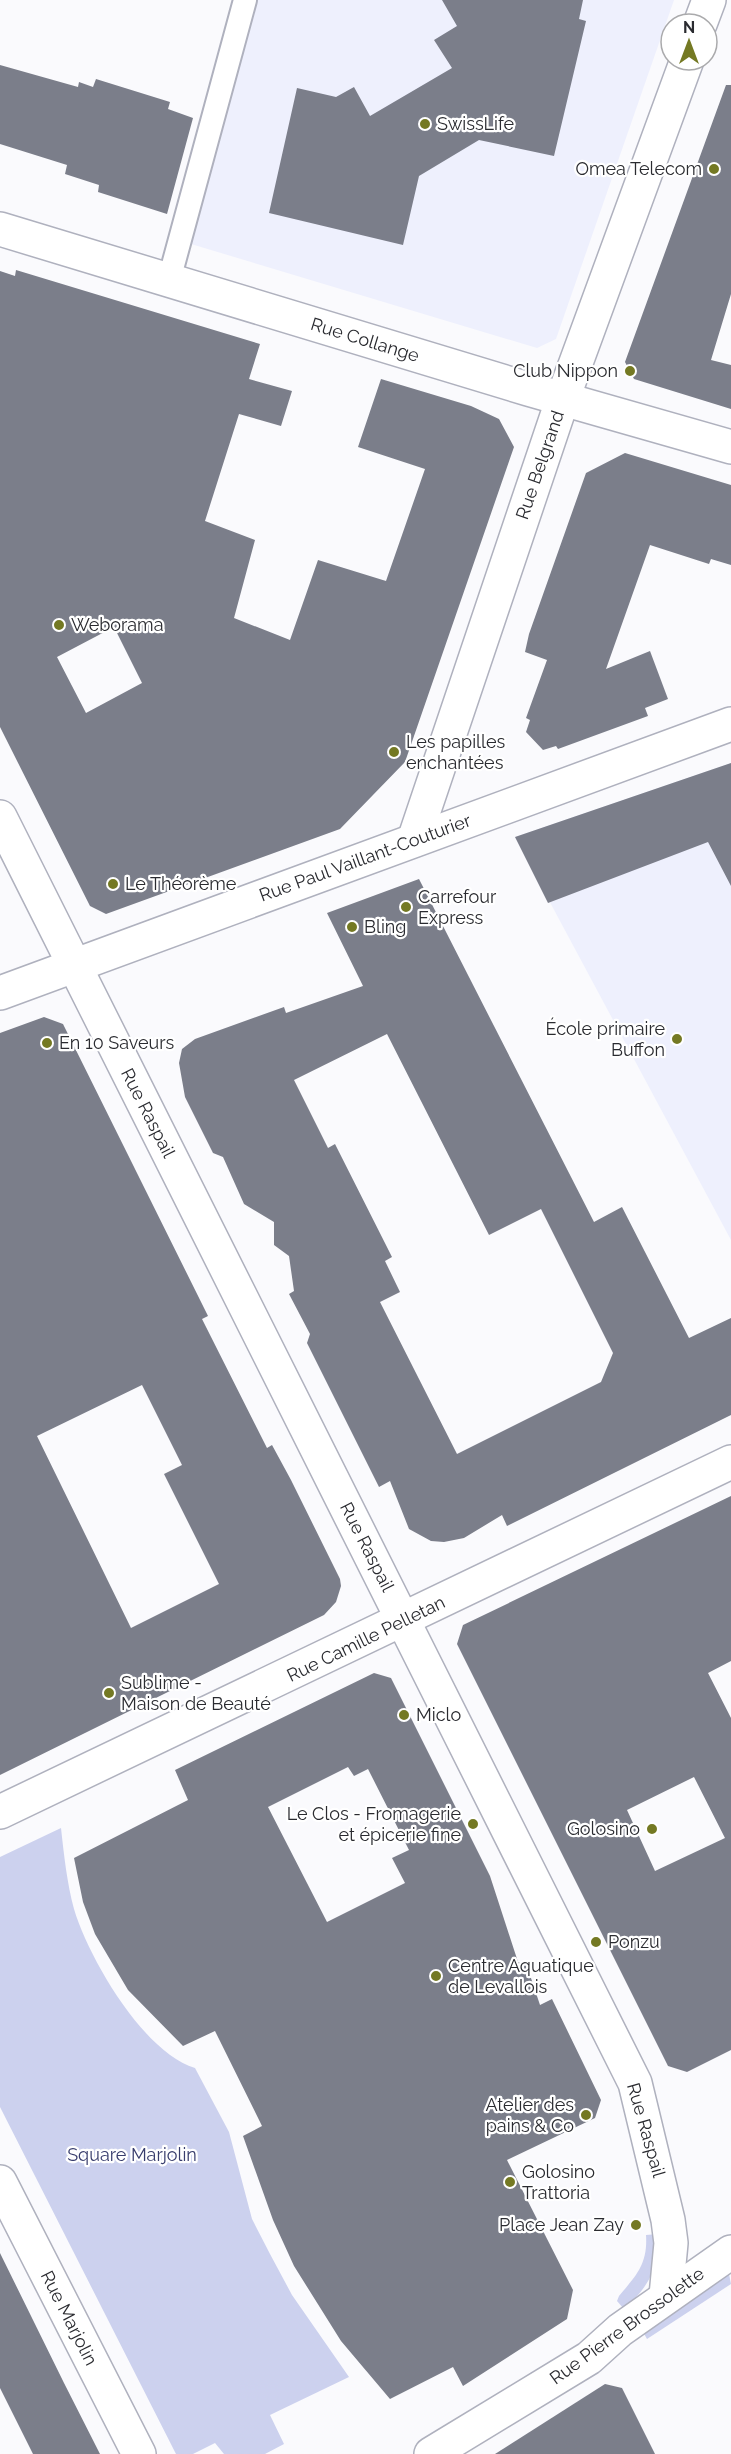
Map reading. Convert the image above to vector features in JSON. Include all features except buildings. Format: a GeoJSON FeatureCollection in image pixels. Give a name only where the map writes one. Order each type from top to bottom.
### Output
{"type":"FeatureCollection","features":[{"type":"Feature","properties":{"kind":"street","name":"Rue Belgrand"},"geometry":{"type":"LineString","coordinates":[[414,840],[563,398],[683,72]]}},
{"type":"Feature","properties":{"kind":"street","name":"Rue Collange"},"geometry":{"type":"LineString","coordinates":[[0,229],[731,447]]}},
{"type":"Feature","properties":{"kind":"street","name":"Rue Paul Vaillant-Couturier"},"geometry":{"type":"LineString","coordinates":[[0,993],[731,724]]}},
{"type":"Feature","properties":{"kind":"street","name":"Rue Raspail"},"geometry":{"type":"LineString","coordinates":[[0,817],[405,1621],[634,2083],[668,2220],[671,2250],[666,2296]]}},
{"type":"Feature","properties":{"kind":"street","name":"Rue Camille Pelletan"},"geometry":{"type":"LineString","coordinates":[[0,1812],[405,1621],[731,1462]]}},
{"type":"Feature","properties":{"kind":"street","name":"Rue Marjolin"},"geometry":{"type":"LineString","coordinates":[[0,2182],[139,2454]]}},
{"type":"Feature","properties":{"kind":"street","name":"Rue Pierre Brossolette"},"geometry":{"type":"LineString","coordinates":[[431,2454],[589,2358],[620,2330],[731,2252]]}},
{"type":"Feature","properties":{"kind":"lane"},"geometry":{"type":"LineString","coordinates":[[169,280],[245,0]]}},
{"type":"Feature","properties":{"kind":"shaded area"},"geometry":{"type":"Polygon","coordinates":[[[253,0],[674,0],[670,12],[659,12],[659,43],[556,339],[537,348],[191,244],[253,0]]]}},
{"type":"Feature","properties":{"kind":"shaded area","name":"École primaire Buffon"},"geometry":{"type":"Polygon","coordinates":[[[731,763],[731,1240],[515,837],[731,763]]]}},
{"type":"Feature","properties":{"kind":"green space","name":"Square Marjolin"},"geometry":{"type":"Polygon","coordinates":[[[61,1828],[74,1909],[92,1953],[121,2002],[138,2024],[157,2044],[176,2059],[195,2068],[229,2132],[252,2219],[292,2295],[349,2377],[270,2415],[284,2444],[265,2454],[224,2454],[215,2443],[193,2454],[176,2454],[0,2107],[0,1857],[61,1828]]]}},
{"type":"Feature","properties":{"kind":"green space"},"geometry":{"type":"Polygon","coordinates":[[[658,2234],[656,2258],[651,2276],[624,2309],[617,2301],[640,2269],[645,2254],[646,2235],[658,2234]]]}},
{"type":"Feature","properties":{"kind":"green space"},"geometry":{"type":"Polygon","coordinates":[[[729,2274],[731,2284],[647,2339],[642,2330],[729,2274]]]}},
{"type":"Feature","properties":{"kind":"place","name":"SwissLife"},"geometry":{"type":"Point","coordinates":[425,124]}},
{"type":"Feature","properties":{"kind":"place","name":"Omea Telecom"},"geometry":{"type":"Point","coordinates":[714,169]}},
{"type":"Feature","properties":{"kind":"place","name":"Club Nippon"},"geometry":{"type":"Point","coordinates":[630,371]}},
{"type":"Feature","properties":{"kind":"place","name":"Weborama"},"geometry":{"type":"Point","coordinates":[59,625]}},
{"type":"Feature","properties":{"kind":"place","name":"Les papilles enchantées"},"geometry":{"type":"Point","coordinates":[394,752]}},
{"type":"Feature","properties":{"kind":"place","name":"Le Théorème"},"geometry":{"type":"Point","coordinates":[113,884]}},
{"type":"Feature","properties":{"kind":"place","name":"Carrefour Express"},"geometry":{"type":"Point","coordinates":[406,907]}},
{"type":"Feature","properties":{"kind":"place","name":"Bling"},"geometry":{"type":"Point","coordinates":[352,927]}},
{"type":"Feature","properties":{"kind":"place","name":"École primaire Buffon"},"geometry":{"type":"Point","coordinates":[677,1039]}},
{"type":"Feature","properties":{"kind":"place","name":"En 10 Saveurs"},"geometry":{"type":"Point","coordinates":[47,1043]}},
{"type":"Feature","properties":{"kind":"place","name":"Sublime - Maison de Beauté"},"geometry":{"type":"Point","coordinates":[109,1693]}},
{"type":"Feature","properties":{"kind":"place","name":"Miclo"},"geometry":{"type":"Point","coordinates":[404,1715]}},
{"type":"Feature","properties":{"kind":"place","name":"Le Clos - Fromagerie et épicerie fine"},"geometry":{"type":"Point","coordinates":[473,1824]}},
{"type":"Feature","properties":{"kind":"place","name":"Golosino"},"geometry":{"type":"Point","coordinates":[652,1829]}},
{"type":"Feature","properties":{"kind":"place","name":"Ponzu"},"geometry":{"type":"Point","coordinates":[596,1942]}},
{"type":"Feature","properties":{"kind":"place","name":"Centre Aquatique de Levallois"},"geometry":{"type":"Point","coordinates":[436,1976]}},
{"type":"Feature","properties":{"kind":"place","name":"Atelier des pains & Co"},"geometry":{"type":"Point","coordinates":[586,2115]}},
{"type":"Feature","properties":{"kind":"place","name":"Golosino Trattoria"},"geometry":{"type":"Point","coordinates":[510,2182]}},
{"type":"Feature","properties":{"kind":"place","name":"Place Jean Zay"},"geometry":{"type":"Point","coordinates":[636,2225]}}]}
